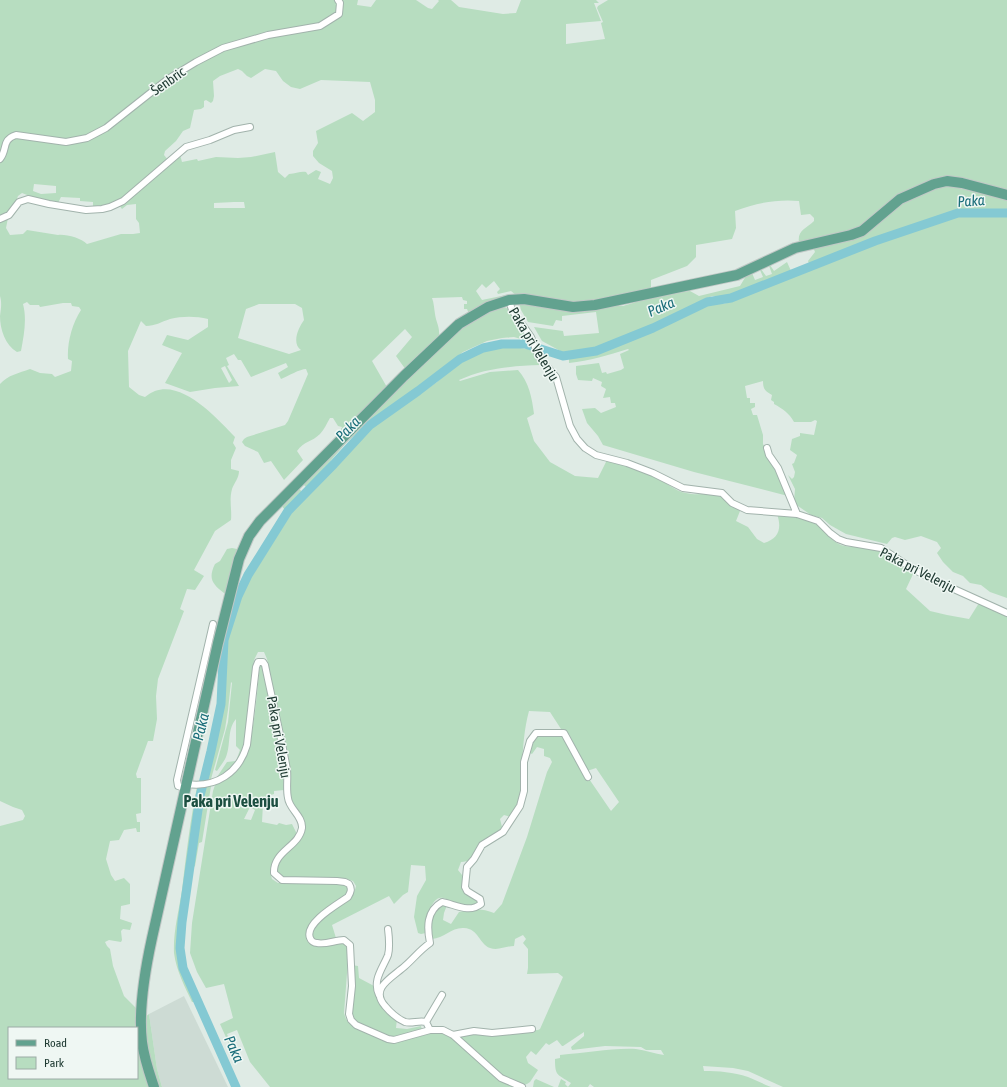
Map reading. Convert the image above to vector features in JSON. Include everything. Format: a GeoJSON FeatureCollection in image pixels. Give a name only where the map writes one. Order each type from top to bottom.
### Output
{"type":"FeatureCollection","features":[{"type":"Feature","properties":{"kind":"main road"},"geometry":{"type":"LineString","coordinates":[[154,1087],[147,1064],[142,1036],[145,975],[152,938],[189,785],[229,598],[239,559],[249,536],[270,510],[446,335],[459,324],[488,307],[509,300],[524,299],[573,307],[595,305],[737,275],[795,248],[851,236],[862,231],[900,199],[934,184],[947,181],[962,183],[1007,195]]}},
{"type":"Feature","properties":{"kind":"street","name":"Šenbric"},"geometry":{"type":"LineString","coordinates":[[0,159],[4,153],[6,143],[10,137],[16,135],[66,142],[87,138],[106,128],[168,80],[196,62],[223,48],[268,35],[320,26],[339,14],[341,9],[338,0]]}},
{"type":"Feature","properties":{"kind":"street"},"geometry":{"type":"LineString","coordinates":[[0,219],[9,215],[19,202],[28,198],[49,204],[86,210],[110,207],[123,201],[186,147],[210,140],[234,130],[250,127]]}},
{"type":"Feature","properties":{"kind":"street","name":"Paka pri Velenju"},"geometry":{"type":"LineString","coordinates":[[509,300],[512,310],[531,337],[539,357],[556,377],[570,426],[577,439],[585,448],[596,455],[627,463],[653,473],[683,488],[722,493],[732,503],[746,510],[797,514],[818,521],[830,534],[838,539],[846,542],[881,548],[913,569],[934,580],[1007,612]]}},
{"type":"Feature","properties":{"kind":"street"},"geometry":{"type":"LineString","coordinates":[[767,448],[769,455],[778,468],[797,514]]}},
{"type":"Feature","properties":{"kind":"street"},"geometry":{"type":"LineString","coordinates":[[189,785],[178,786],[177,780],[213,624]]}},
{"type":"Feature","properties":{"kind":"street","name":"Paka pri Velenju"},"geometry":{"type":"LineString","coordinates":[[189,785],[212,782],[224,777],[234,770],[240,763],[245,754],[250,726],[256,667],[258,662],[263,662],[287,772],[288,798],[290,805],[301,823],[302,828],[299,835],[276,861],[274,873],[282,880],[337,881],[350,884],[351,892],[348,897],[316,921],[309,934],[310,939],[318,944],[344,940],[350,945],[352,986],[349,1014],[350,1020],[356,1025],[388,1039],[394,1040],[430,1030],[443,1030],[453,1035],[501,1078],[522,1087]]}},
{"type":"Feature","properties":{"kind":"street"},"geometry":{"type":"LineString","coordinates":[[380,996],[380,990],[388,980],[430,943],[428,924],[429,917],[437,905],[442,902],[465,908],[479,906],[481,904],[480,899],[467,891],[465,887],[465,872],[482,845],[503,832],[520,806],[524,790],[524,762],[526,751],[533,736],[540,732],[564,733],[588,777]]}},
{"type":"Feature","properties":{"kind":"street"},"geometry":{"type":"LineString","coordinates":[[388,929],[388,954],[376,983],[382,1003],[388,1010],[405,1022],[426,1022]]}},
{"type":"Feature","properties":{"kind":"street"},"geometry":{"type":"LineString","coordinates":[[426,1022],[442,995]]}},
{"type":"Feature","properties":{"kind":"street"},"geometry":{"type":"LineString","coordinates":[[426,1022],[430,1030]]}},
{"type":"Feature","properties":{"kind":"street"},"geometry":{"type":"LineString","coordinates":[[453,1035],[474,1031],[498,1033],[532,1029]]}},
{"type":"Feature","properties":{"kind":"shaded area"},"geometry":{"type":"Polygon","coordinates":[[[184,996],[228,1087],[162,1087],[157,1069],[149,1014],[184,996]]]}},
{"type":"Feature","properties":{"kind":"green space"},"geometry":{"type":"Polygon","coordinates":[[[0,0],[337,0],[338,9],[335,15],[340,18],[343,9],[341,0],[358,0],[357,5],[371,7],[376,0],[416,0],[432,9],[439,1],[438,0],[451,0],[459,7],[503,14],[516,13],[521,0],[596,0],[599,3],[594,3],[601,21],[566,24],[566,44],[605,39],[601,23],[603,22],[597,8],[608,0],[1007,0],[1007,192],[933,182],[859,231],[799,243],[799,235],[814,221],[814,218],[810,214],[801,215],[799,201],[775,201],[751,206],[735,211],[736,228],[732,239],[696,245],[696,257],[687,266],[651,280],[651,289],[630,296],[572,304],[517,296],[511,291],[498,294],[497,292],[500,289],[494,281],[486,288],[482,284],[476,291],[482,300],[506,295],[507,297],[469,314],[467,309],[464,309],[464,304],[467,304],[467,301],[463,300],[462,297],[432,298],[439,336],[406,370],[396,356],[412,337],[405,329],[372,361],[388,389],[338,436],[342,427],[338,426],[333,418],[330,418],[320,434],[302,445],[297,451],[303,460],[284,480],[271,461],[264,463],[258,452],[245,446],[242,442],[247,437],[285,425],[308,374],[306,369],[297,371],[281,379],[278,373],[288,367],[286,363],[251,377],[241,360],[238,360],[234,354],[226,358],[229,365],[227,366],[239,386],[190,392],[165,383],[182,353],[162,345],[167,335],[188,340],[208,327],[208,319],[179,317],[149,326],[146,326],[141,321],[128,351],[129,387],[139,395],[145,397],[157,390],[169,389],[194,399],[206,408],[235,437],[233,443],[236,448],[231,460],[231,469],[239,471],[231,493],[231,520],[215,531],[194,570],[204,576],[195,590],[187,589],[180,609],[184,611],[158,679],[156,696],[157,719],[153,741],[148,741],[136,774],[137,778],[141,778],[141,813],[136,814],[137,822],[140,822],[140,832],[137,832],[136,828],[124,830],[119,840],[110,841],[106,859],[111,875],[115,881],[124,878],[130,884],[130,904],[121,906],[120,919],[132,923],[130,930],[123,929],[121,931],[121,942],[109,940],[105,942],[110,949],[113,966],[124,996],[139,1011],[151,1087],[0,1087],[0,826],[23,820],[25,816],[22,810],[0,801],[0,384],[10,376],[30,369],[40,373],[52,374],[55,377],[71,371],[72,361],[68,359],[69,340],[75,321],[81,310],[79,307],[72,306],[71,303],[40,307],[39,305],[30,305],[27,302],[23,304],[25,321],[21,351],[17,352],[9,345],[2,331],[0,321],[0,221],[8,218],[6,228],[10,235],[23,234],[27,230],[69,236],[77,238],[87,244],[121,234],[140,233],[139,223],[136,219],[136,204],[127,205],[122,209],[119,205],[180,155],[182,162],[197,159],[198,161],[216,157],[251,157],[275,152],[278,172],[285,178],[289,174],[306,172],[308,175],[316,170],[321,172],[318,179],[330,184],[333,178],[332,171],[319,163],[313,156],[313,151],[318,143],[316,131],[352,113],[363,121],[375,112],[375,100],[370,82],[321,80],[300,89],[291,87],[283,81],[276,71],[265,69],[251,78],[238,69],[220,76],[213,81],[213,101],[211,103],[206,100],[204,101],[204,107],[194,110],[190,128],[183,131],[176,141],[165,151],[164,155],[168,160],[126,196],[109,206],[93,209],[93,202],[80,201],[80,198],[61,197],[58,203],[43,201],[22,193],[18,196],[12,211],[0,217],[0,0]],[[34,184],[33,191],[41,194],[56,193],[56,186],[34,184]],[[244,202],[214,203],[214,208],[245,208],[244,202]],[[259,304],[246,309],[238,338],[289,354],[301,350],[298,347],[296,339],[298,331],[304,320],[302,308],[295,304],[259,304]],[[225,366],[221,368],[229,383],[232,380],[225,366]]]}},
{"type":"Feature","properties":{"kind":"green space"},"geometry":{"type":"Polygon","coordinates":[[[955,185],[1007,197],[1007,598],[990,592],[981,585],[970,583],[963,576],[953,572],[943,562],[937,553],[941,548],[937,542],[921,536],[905,540],[895,537],[892,538],[887,544],[846,534],[830,525],[822,518],[811,515],[798,506],[794,501],[795,489],[788,475],[792,479],[794,477],[795,472],[792,464],[794,463],[797,455],[790,450],[792,439],[800,436],[800,433],[814,435],[817,421],[794,422],[786,412],[774,404],[771,400],[772,395],[765,390],[763,386],[763,381],[745,386],[747,398],[750,398],[750,403],[755,403],[755,407],[751,409],[753,415],[757,415],[763,435],[763,444],[788,496],[694,472],[603,445],[598,436],[587,423],[582,409],[595,408],[601,413],[616,407],[615,403],[611,403],[610,397],[603,398],[606,389],[601,386],[602,382],[593,378],[592,381],[578,380],[576,366],[599,363],[602,373],[606,372],[607,374],[621,370],[624,368],[620,354],[629,350],[577,362],[569,363],[569,359],[606,350],[653,332],[708,304],[716,302],[722,304],[727,303],[785,280],[810,266],[808,261],[815,252],[813,247],[840,241],[895,207],[923,192],[939,187],[955,185]]]}},
{"type":"Feature","properties":{"kind":"green space"},"geometry":{"type":"Polygon","coordinates":[[[787,262],[791,271],[784,275],[731,296],[712,296],[654,325],[594,349],[564,353],[542,341],[534,327],[563,331],[564,336],[599,333],[596,312],[562,316],[562,321],[556,320],[553,326],[528,322],[521,310],[519,302],[623,306],[639,300],[670,293],[690,291],[699,296],[740,286],[746,276],[752,273],[755,280],[763,277],[760,270],[761,269],[766,276],[772,274],[768,263],[774,271],[787,262]]]}},
{"type":"Feature","properties":{"kind":"green space"},"geometry":{"type":"Polygon","coordinates":[[[500,306],[509,309],[531,342],[514,337],[502,338],[487,341],[463,352],[424,384],[370,422],[347,442],[307,488],[302,483],[464,324],[500,306]]]}},
{"type":"Feature","properties":{"kind":"green space"},"geometry":{"type":"Polygon","coordinates":[[[500,346],[534,350],[540,365],[499,368],[459,380],[460,381],[490,372],[518,370],[525,380],[531,396],[534,414],[527,418],[534,441],[550,462],[575,476],[598,478],[607,460],[648,473],[682,492],[720,496],[740,511],[736,521],[748,527],[757,539],[764,543],[773,539],[778,532],[779,524],[777,514],[809,520],[818,525],[831,538],[841,545],[868,547],[878,550],[914,572],[906,589],[930,611],[969,619],[979,603],[1007,615],[1007,1087],[783,1087],[748,1071],[733,1068],[703,1066],[704,1071],[737,1074],[771,1087],[594,1087],[590,1084],[588,1087],[568,1087],[571,1083],[556,1072],[555,1059],[560,1058],[560,1055],[608,1050],[636,1049],[664,1055],[661,1050],[646,1050],[641,1047],[605,1046],[572,1050],[571,1047],[584,1036],[584,1032],[563,1046],[557,1040],[549,1045],[546,1043],[536,1055],[531,1051],[526,1057],[528,1063],[538,1070],[527,1084],[522,1085],[502,1077],[456,1036],[540,1029],[563,977],[558,973],[527,974],[528,949],[523,943],[526,939],[523,935],[515,939],[514,946],[493,949],[486,946],[473,931],[464,928],[456,929],[440,937],[432,939],[429,925],[440,904],[447,905],[443,920],[451,924],[459,912],[468,910],[485,910],[494,913],[502,904],[527,837],[547,772],[552,762],[550,758],[544,756],[544,749],[537,747],[532,754],[530,753],[534,736],[563,735],[585,773],[611,811],[619,802],[596,768],[587,771],[569,734],[561,729],[550,712],[529,711],[524,738],[519,798],[511,817],[504,815],[500,819],[502,827],[498,833],[492,838],[482,841],[474,856],[470,860],[461,862],[458,870],[462,875],[462,890],[478,899],[478,905],[467,906],[454,904],[444,898],[438,898],[429,911],[426,924],[426,933],[418,933],[414,917],[417,896],[426,880],[425,866],[411,865],[408,892],[394,904],[389,896],[332,925],[336,938],[320,942],[313,938],[312,933],[314,927],[325,916],[349,899],[354,893],[356,886],[353,881],[344,878],[293,879],[281,877],[276,873],[277,864],[301,836],[305,824],[304,819],[298,815],[290,801],[289,766],[267,659],[264,652],[258,652],[254,660],[244,750],[235,766],[217,777],[227,762],[236,761],[240,750],[236,746],[236,719],[231,727],[226,757],[217,771],[215,770],[228,722],[231,682],[225,729],[211,779],[206,779],[213,758],[221,722],[227,640],[231,619],[249,577],[281,529],[288,515],[325,478],[354,444],[370,429],[437,382],[465,357],[468,359],[478,352],[500,346]]]}},
{"type":"Feature","properties":{"kind":"green space"},"geometry":{"type":"Polygon","coordinates":[[[298,487],[302,492],[285,510],[280,504],[298,487]]]}},
{"type":"Feature","properties":{"kind":"green space"},"geometry":{"type":"Polygon","coordinates":[[[227,549],[237,549],[238,551],[226,593],[224,593],[214,584],[212,580],[212,573],[215,564],[220,561],[227,549]]]}},
{"type":"Feature","properties":{"kind":"green space"},"geometry":{"type":"Polygon","coordinates":[[[260,665],[262,665],[283,766],[284,790],[274,791],[274,794],[271,795],[271,803],[263,804],[262,822],[277,825],[279,823],[286,825],[292,824],[297,834],[274,859],[271,871],[272,879],[278,883],[346,884],[351,891],[322,912],[310,924],[307,932],[307,941],[319,947],[346,942],[349,947],[344,1013],[346,1019],[351,1025],[390,1041],[428,1032],[446,1033],[517,1087],[270,1087],[250,1062],[237,1030],[227,1034],[235,1054],[234,1055],[220,1024],[233,1018],[224,984],[206,988],[197,972],[190,953],[192,923],[213,791],[215,785],[237,770],[245,759],[252,733],[260,665]],[[250,807],[244,819],[251,820],[255,810],[250,807]]]}},
{"type":"Feature","properties":{"kind":"green space"},"geometry":{"type":"Polygon","coordinates":[[[211,786],[202,842],[199,843],[195,866],[192,868],[204,787],[211,786]]]}},
{"type":"Feature","properties":{"kind":"green space"},"geometry":{"type":"Polygon","coordinates":[[[197,787],[200,787],[177,945],[180,963],[195,1002],[192,1002],[177,966],[174,945],[175,929],[197,787]]]}},
{"type":"Feature","properties":{"kind":"green space"},"geometry":{"type":"Polygon","coordinates":[[[352,965],[358,966],[359,978],[374,986],[397,1019],[396,1028],[407,1029],[421,1026],[422,1030],[392,1038],[357,1024],[352,1018],[351,1012],[352,965]]]}},
{"type":"Feature","properties":{"kind":"green space"},"geometry":{"type":"Polygon","coordinates":[[[149,1014],[157,1069],[162,1087],[157,1087],[147,1054],[145,1017],[149,1014]]]}},
{"type":"Feature","properties":{"kind":"green space"},"geometry":{"type":"Polygon","coordinates":[[[536,1079],[554,1087],[533,1087],[536,1079]]]}},
{"type":"Feature","properties":{"kind":"green space"},"geometry":{"type":"Polygon","coordinates":[[[561,1079],[566,1082],[565,1084],[568,1087],[558,1087],[561,1079]]]}},
{"type":"Feature","properties":{"kind":"waterway","name":"Paka"},"geometry":{"type":"LineString","coordinates":[[236,1087],[183,968],[180,948],[182,922],[200,796],[221,704],[224,640],[238,596],[248,575],[288,511],[370,425],[460,359],[483,348],[502,344],[525,344],[563,356],[596,351],[653,328],[707,302],[731,298],[875,241],[958,213],[1007,213]]}},
{"type":"Feature","properties":{"kind":"district","name":"Paka pri Velenju"},"geometry":{"type":"Point","coordinates":[231,801]}}]}
